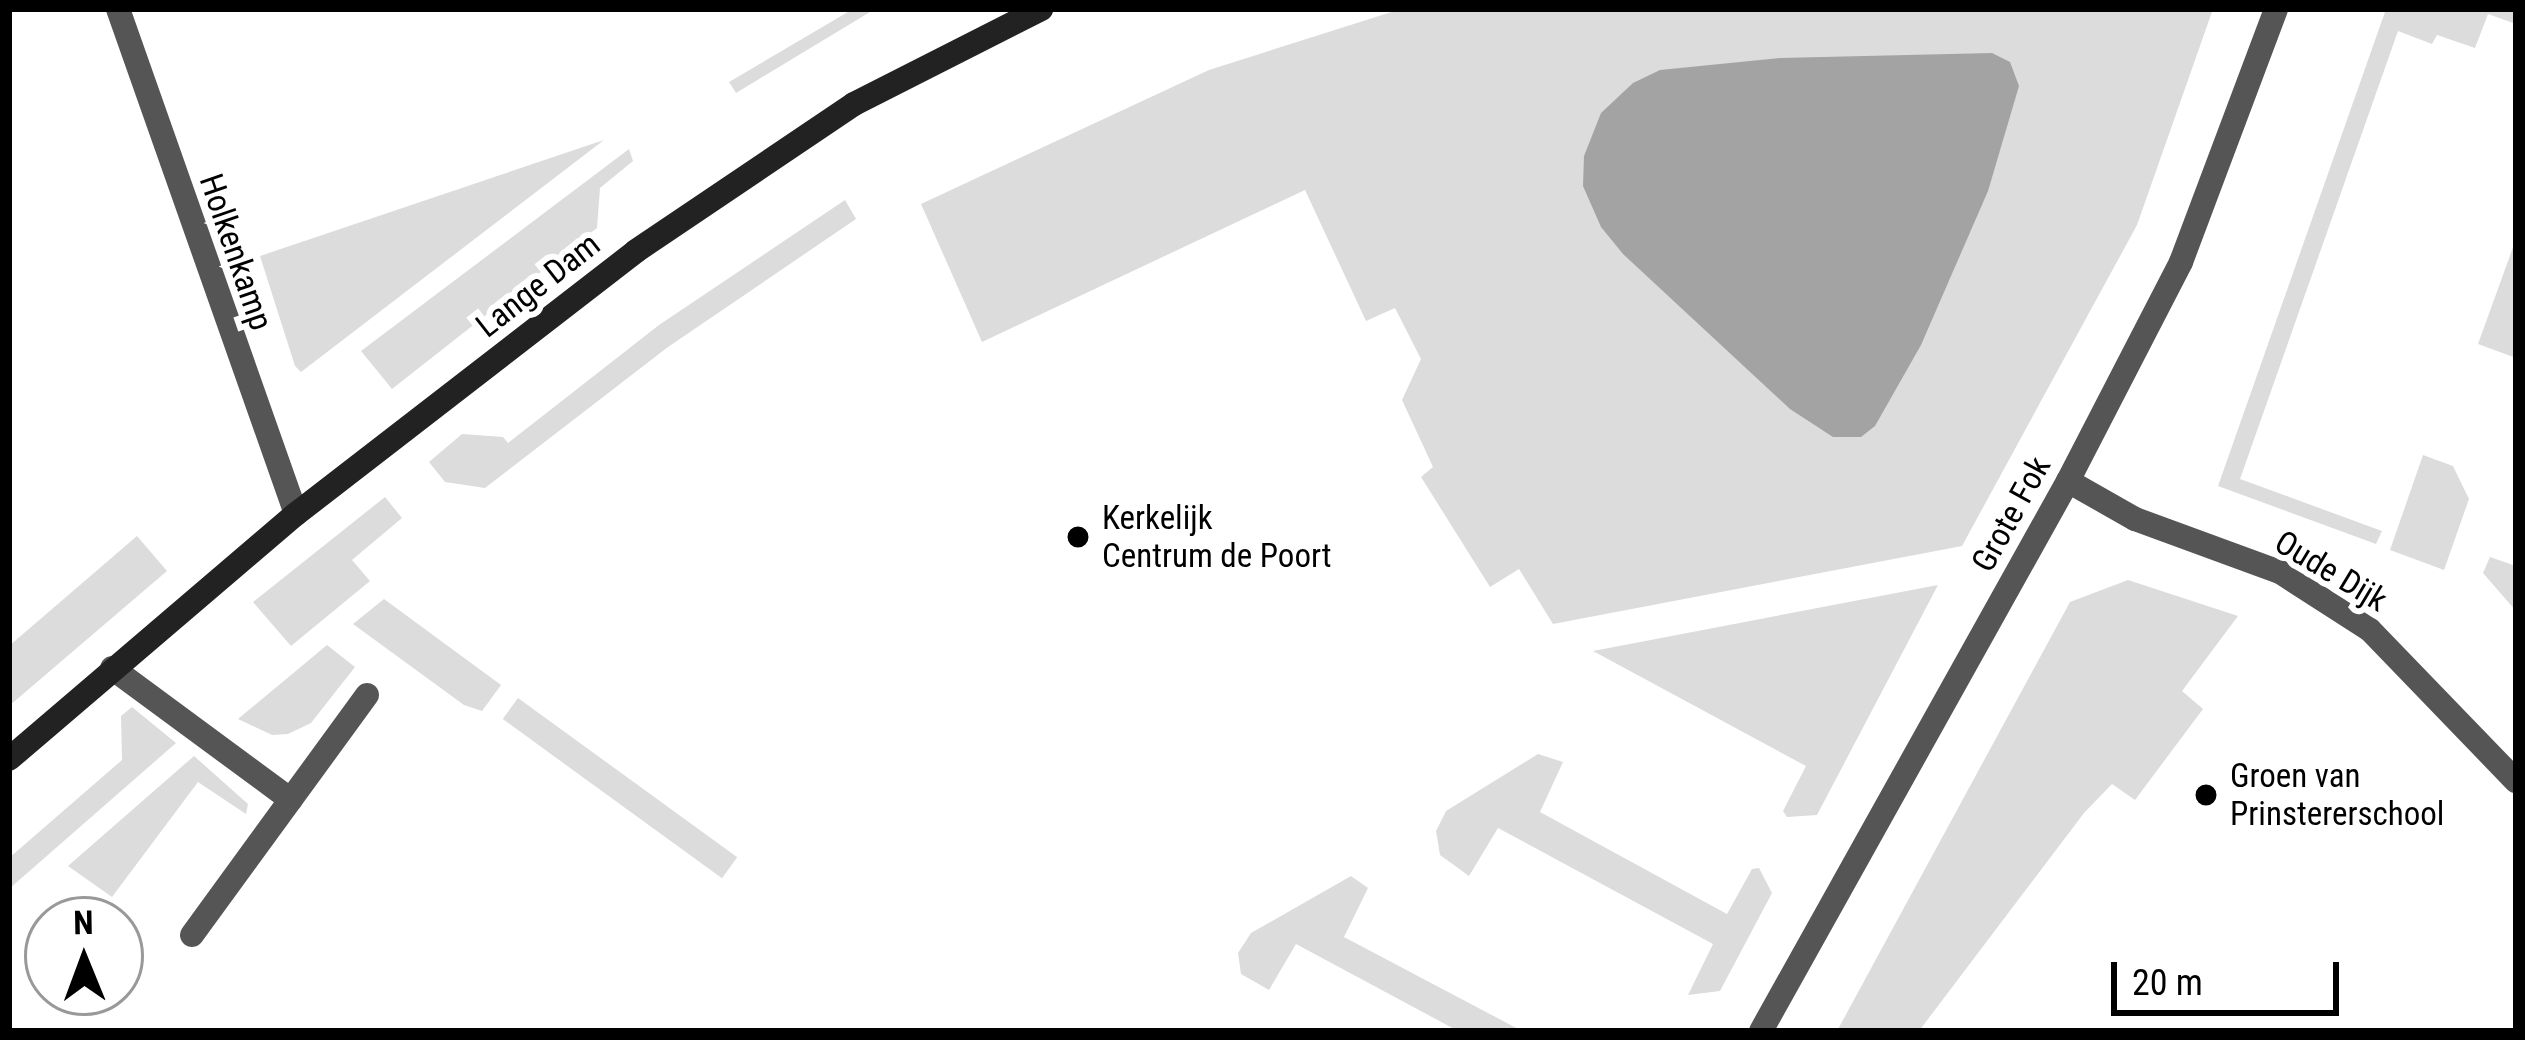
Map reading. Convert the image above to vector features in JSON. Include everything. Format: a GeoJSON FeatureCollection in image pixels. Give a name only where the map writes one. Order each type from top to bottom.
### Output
{"type":"FeatureCollection","features":[{"type":"Feature","properties":{"kind":"street","name":"Holkenkamp"},"geometry":{"type":"LineString","coordinates":[[118,9],[296,514]]}},
{"type":"Feature","properties":{"kind":"street","name":"Lange Dam"},"geometry":{"type":"LineString","coordinates":[[9,759],[296,514],[718,194],[854,104],[1041,9]]}},
{"type":"Feature","properties":{"kind":"street","name":"Grote Fok"},"geometry":{"type":"LineString","coordinates":[[1761,1031],[2068,481],[2181,262],[2276,9]]}},
{"type":"Feature","properties":{"kind":"street","name":"Oude Dijk"},"geometry":{"type":"LineString","coordinates":[[2068,481],[2135,519],[2280,572],[2370,630],[2516,781]]}},
{"type":"Feature","properties":{"kind":"street"},"geometry":{"type":"LineString","coordinates":[[112,668],[291,800]]}},
{"type":"Feature","properties":{"kind":"street"},"geometry":{"type":"LineString","coordinates":[[192,935],[367,695]]}},
{"type":"Feature","properties":{"kind":"shaded area"},"geometry":{"type":"Polygon","coordinates":[[[853,9],[875,9],[736,93],[729,82],[853,9]]]}},
{"type":"Feature","properties":{"kind":"shaded area"},"geometry":{"type":"Polygon","coordinates":[[[1401,9],[2213,9],[2137,225],[1962,546],[1553,624],[1519,569],[1490,587],[1421,477],[1433,467],[1402,400],[1421,359],[1395,308],[1366,321],[1305,190],[982,342],[921,204],[1209,70],[1401,9]]]}},
{"type":"Feature","properties":{"kind":"shaded area"},"geometry":{"type":"Polygon","coordinates":[[[2386,9],[2516,9],[2516,24],[2488,14],[2475,48],[2437,35],[2432,44],[2398,31],[2240,479],[2382,531],[2376,544],[2218,486],[2386,9]]]}},
{"type":"Feature","properties":{"kind":"shaded area"},"geometry":{"type":"Polygon","coordinates":[[[1992,53],[2010,62],[2019,86],[1988,191],[1921,345],[1875,426],[1861,437],[1833,437],[1790,409],[1623,254],[1601,227],[1583,186],[1584,156],[1601,113],[1633,83],[1660,70],[1780,58],[1992,53]]]}},
{"type":"Feature","properties":{"kind":"shaded area"},"geometry":{"type":"Polygon","coordinates":[[[604,140],[301,372],[295,366],[260,256],[604,140]]]}},
{"type":"Feature","properties":{"kind":"shaded area"},"geometry":{"type":"Polygon","coordinates":[[[629,149],[633,161],[600,188],[597,228],[392,389],[361,351],[629,149]]]}},
{"type":"Feature","properties":{"kind":"shaded area"},"geometry":{"type":"Polygon","coordinates":[[[845,200],[856,219],[668,347],[485,488],[445,482],[429,462],[462,434],[503,437],[508,443],[659,325],[845,200]]]}},
{"type":"Feature","properties":{"kind":"shaded area"},"geometry":{"type":"Polygon","coordinates":[[[2516,239],[2516,358],[2478,344],[2516,239]]]}},
{"type":"Feature","properties":{"kind":"shaded area"},"geometry":{"type":"Polygon","coordinates":[[[2423,455],[2453,466],[2469,499],[2444,570],[2390,550],[2423,455]]]}},
{"type":"Feature","properties":{"kind":"shaded area"},"geometry":{"type":"Polygon","coordinates":[[[385,497],[402,518],[352,560],[370,581],[291,646],[253,602],[385,497]]]}},
{"type":"Feature","properties":{"kind":"shaded area"},"geometry":{"type":"Polygon","coordinates":[[[137,536],[167,571],[9,706],[9,646],[137,536]]]}},
{"type":"Feature","properties":{"kind":"shaded area"},"geometry":{"type":"Polygon","coordinates":[[[2490,557],[2516,566],[2516,611],[2483,573],[2490,557]]]}},
{"type":"Feature","properties":{"kind":"shaded area"},"geometry":{"type":"Polygon","coordinates":[[[2128,580],[2238,616],[2182,691],[2203,709],[2135,800],[2112,784],[2084,813],[1919,1031],[1837,1031],[2070,602],[2128,580]]]}},
{"type":"Feature","properties":{"kind":"shaded area"},"geometry":{"type":"Polygon","coordinates":[[[1938,585],[1817,815],[1787,817],[1783,811],[1806,766],[1593,651],[1938,585]]]}},
{"type":"Feature","properties":{"kind":"shaded area"},"geometry":{"type":"Polygon","coordinates":[[[384,599],[501,685],[482,711],[464,705],[353,624],[384,599]]]}},
{"type":"Feature","properties":{"kind":"shaded area"},"geometry":{"type":"Polygon","coordinates":[[[327,645],[355,667],[311,723],[288,734],[272,735],[238,719],[327,645]]]}},
{"type":"Feature","properties":{"kind":"shaded area"},"geometry":{"type":"Polygon","coordinates":[[[518,698],[737,857],[722,878],[503,719],[518,698]]]}},
{"type":"Feature","properties":{"kind":"shaded area"},"geometry":{"type":"Polygon","coordinates":[[[132,707],[176,743],[9,889],[9,858],[122,760],[121,716],[132,707]]]}},
{"type":"Feature","properties":{"kind":"shaded area"},"geometry":{"type":"Polygon","coordinates":[[[1538,754],[1563,762],[1540,812],[1727,914],[1752,869],[1759,868],[1772,893],[1720,991],[1688,995],[1713,944],[1498,828],[1469,876],[1440,855],[1436,831],[1446,811],[1538,754]]]}},
{"type":"Feature","properties":{"kind":"shaded area"},"geometry":{"type":"Polygon","coordinates":[[[194,756],[248,804],[246,814],[198,782],[113,896],[68,866],[194,756]]]}},
{"type":"Feature","properties":{"kind":"shaded area"},"geometry":{"type":"Polygon","coordinates":[[[1351,876],[1368,888],[1344,937],[1522,1031],[1458,1031],[1296,944],[1269,990],[1241,974],[1238,953],[1251,933],[1351,876]]]}},
{"type":"Feature","properties":{"kind":"place","name":"Kerkelijk Centrum de Poort"},"geometry":{"type":"Point","coordinates":[1078,537]}},
{"type":"Feature","properties":{"kind":"place","name":"Groen van Prinstererschool"},"geometry":{"type":"Point","coordinates":[2206,795]}}]}
